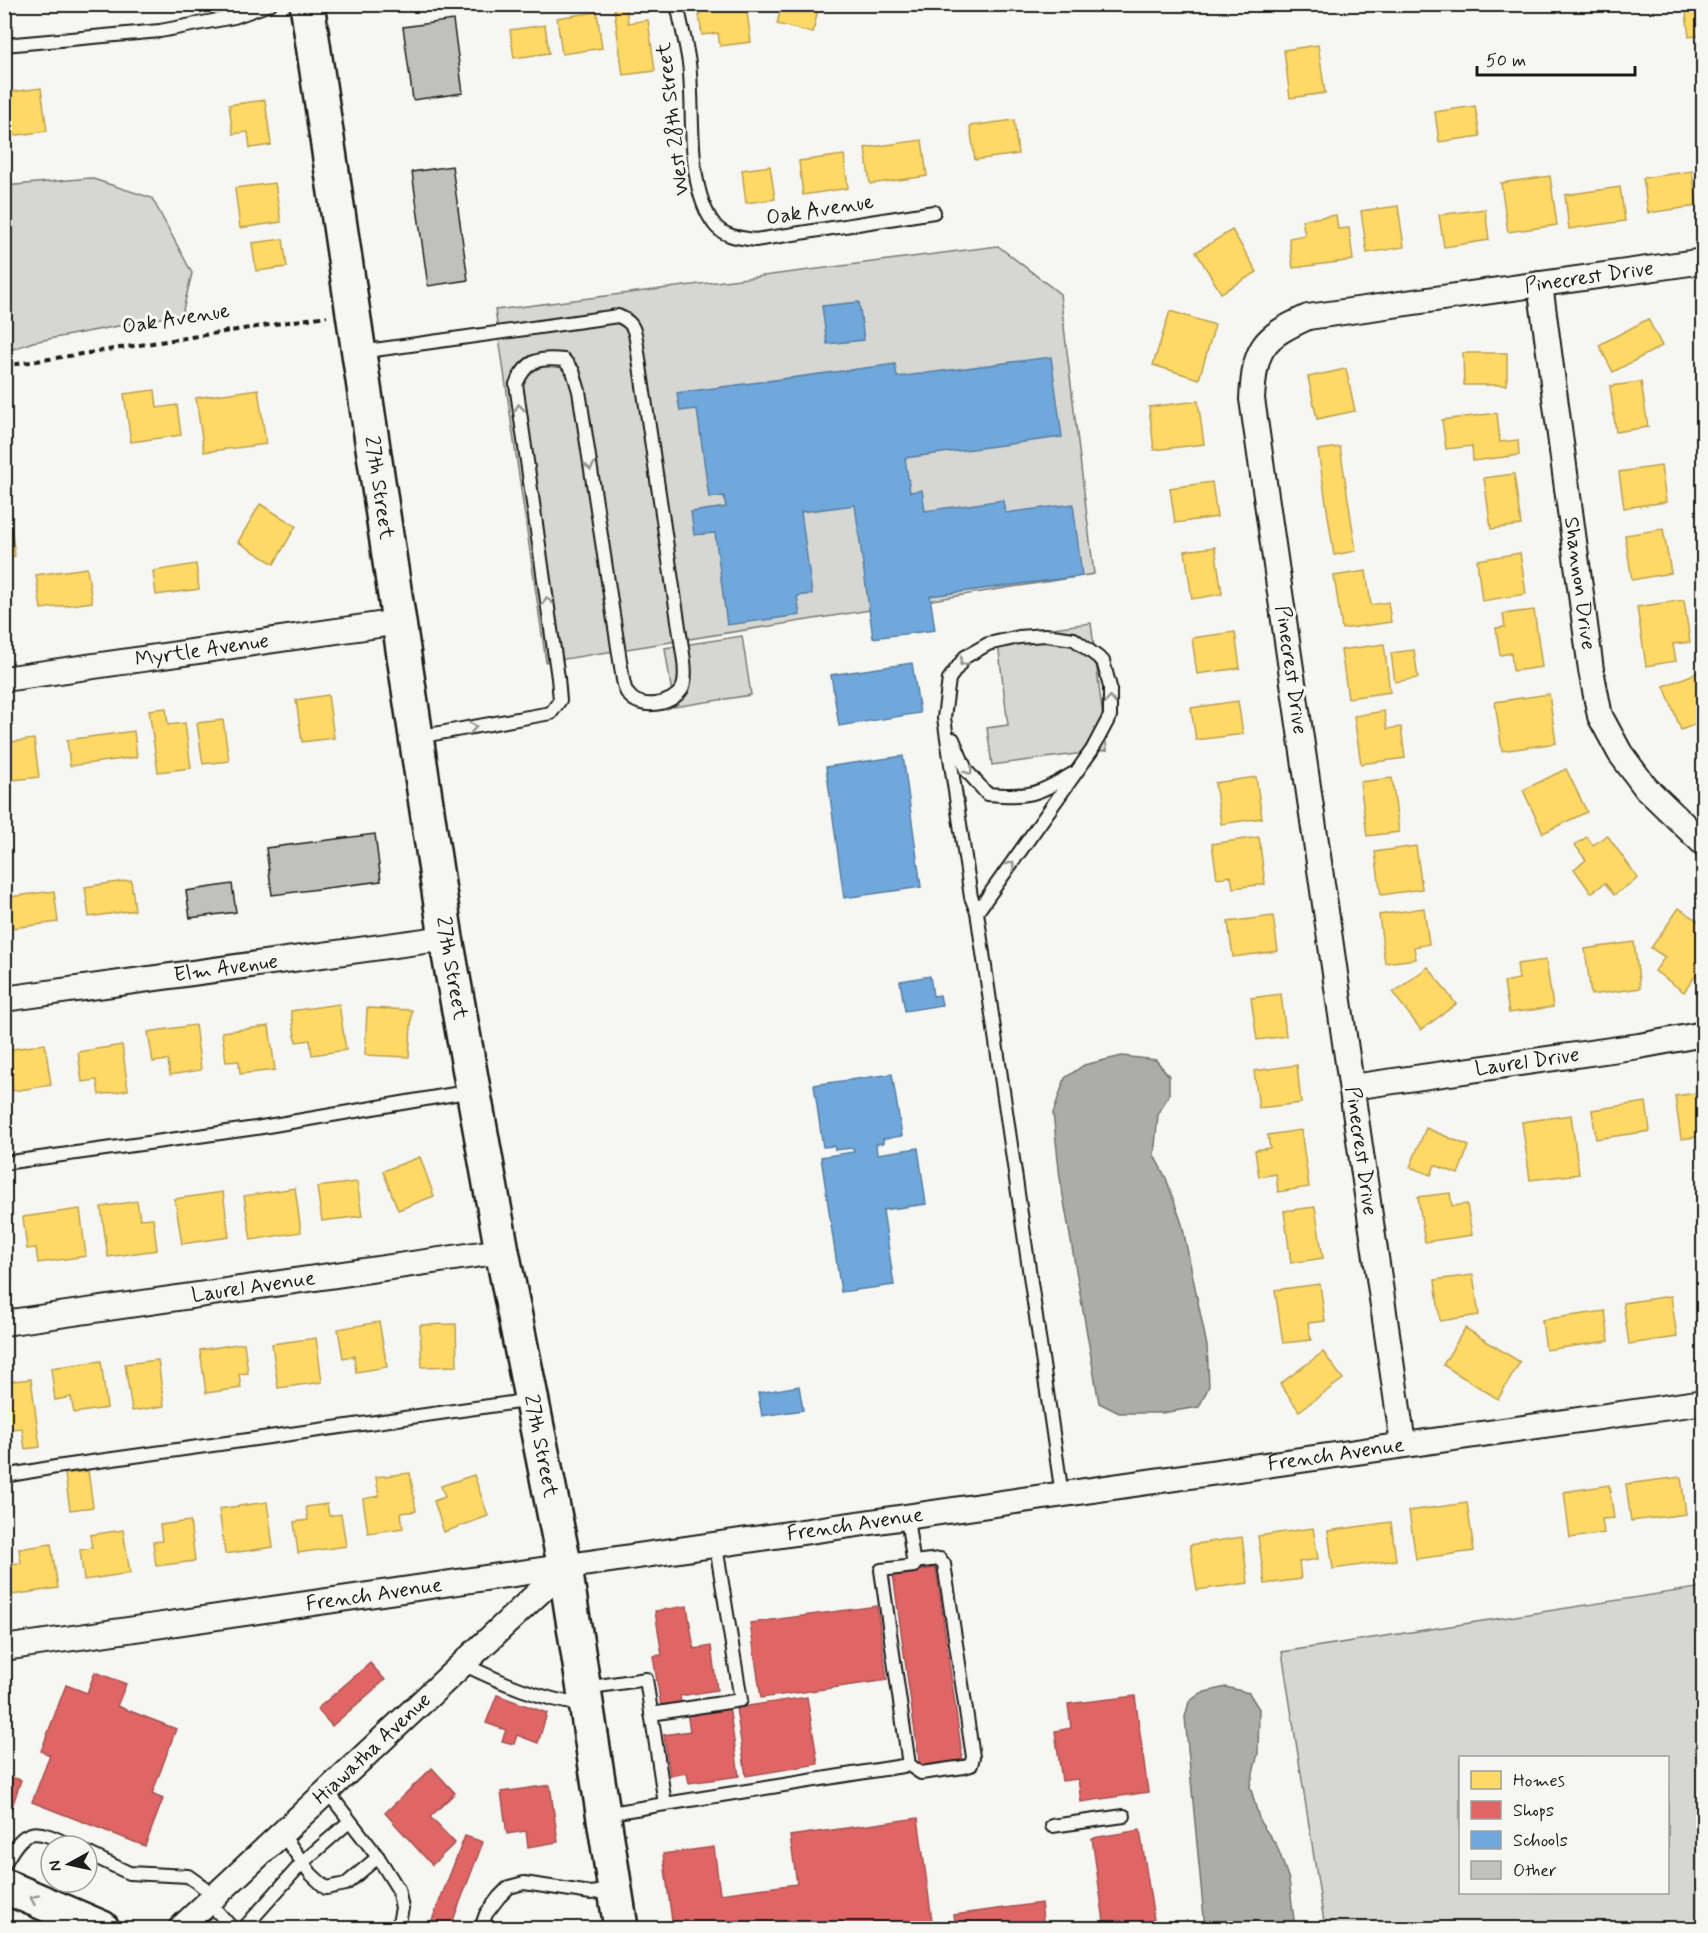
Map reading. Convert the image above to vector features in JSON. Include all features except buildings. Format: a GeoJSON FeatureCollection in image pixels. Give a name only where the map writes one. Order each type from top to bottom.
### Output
{"type":"FeatureCollection","features":[{"type":"Feature","properties":{"kind":"main road","name":"27th Street"},"geometry":{"type":"LineString","coordinates":[[307,4],[446,938],[502,1251],[565,1568],[621,1929]]}},
{"type":"Feature","properties":{"kind":"main road"},"geometry":{"type":"LineString","coordinates":[[4,1886],[102,1929]]}},
{"type":"Feature","properties":{"kind":"street","name":"Pinecrest Drive"},"geometry":{"type":"LineString","coordinates":[[1403,1444],[1252,399],[1254,373],[1261,348],[1279,330],[1308,317],[1704,261]]}},
{"type":"Feature","properties":{"kind":"street","name":"Shannon Drive"},"geometry":{"type":"LineString","coordinates":[[1540,284],[1591,670],[1600,716],[1620,753],[1646,788],[1704,844]]}},
{"type":"Feature","properties":{"kind":"street","name":"Myrtle Avenue"},"geometry":{"type":"LineString","coordinates":[[4,679],[399,622]]}},
{"type":"Feature","properties":{"kind":"street","name":"Elm Avenue"},"geometry":{"type":"LineString","coordinates":[[4,999],[446,938]]}},
{"type":"Feature","properties":{"kind":"street","name":"Laurel Drive"},"geometry":{"type":"LineString","coordinates":[[1352,1087],[1639,1046],[1704,1034]]}},
{"type":"Feature","properties":{"kind":"street","name":"Laurel Avenue"},"geometry":{"type":"LineString","coordinates":[[4,1323],[502,1251]]}},
{"type":"Feature","properties":{"kind":"street","name":"French Avenue"},"geometry":{"type":"LineString","coordinates":[[4,1648],[1704,1402]]}},
{"type":"Feature","properties":{"kind":"street","name":"Hiawatha Avenue"},"geometry":{"type":"LineString","coordinates":[[181,1929],[565,1568]]}},
{"type":"Feature","properties":{"kind":"lane"},"geometry":{"type":"LineString","coordinates":[[4,45],[160,31],[234,17],[270,4]]}},
{"type":"Feature","properties":{"kind":"lane","name":"West 28th Street"},"geometry":{"type":"LineString","coordinates":[[677,4],[689,63],[696,178],[704,207],[715,226]]}},
{"type":"Feature","properties":{"kind":"lane","name":"Oak Avenue"},"geometry":{"type":"LineString","coordinates":[[715,226],[731,237],[755,240],[934,212]]}},
{"type":"Feature","properties":{"kind":"lane"},"geometry":{"type":"LineString","coordinates":[[359,352],[604,317],[618,316],[627,320],[634,327],[677,615],[685,675],[683,687],[669,701],[648,704],[638,701],[628,694],[623,680],[579,391],[573,371],[564,360],[550,358],[536,361],[522,370],[516,384],[560,700],[551,713],[416,737]]}},
{"type":"Feature","properties":{"kind":"lane"},"geometry":{"type":"LineString","coordinates":[[976,912],[1078,771],[1110,716],[1110,687],[1103,661],[1074,639],[1045,636],[1019,637],[988,644],[965,657],[949,679],[944,718],[971,897],[976,912],[1062,1495]]}},
{"type":"Feature","properties":{"kind":"lane"},"geometry":{"type":"LineString","coordinates":[[944,718],[966,770],[987,794],[1019,796],[1036,793],[1078,771]]}},
{"type":"Feature","properties":{"kind":"lane"},"geometry":{"type":"LineString","coordinates":[[4,1164],[256,1128],[473,1090]]}},
{"type":"Feature","properties":{"kind":"lane"},"geometry":{"type":"LineString","coordinates":[[4,1476],[532,1400]]}},
{"type":"Feature","properties":{"kind":"lane"},"geometry":{"type":"LineString","coordinates":[[907,1518],[914,1566],[881,1570],[909,1765]]}},
{"type":"Feature","properties":{"kind":"lane"},"geometry":{"type":"LineString","coordinates":[[651,1714],[741,1700],[716,1546]]}},
{"type":"Feature","properties":{"kind":"lane"},"geometry":{"type":"LineString","coordinates":[[603,1814],[909,1765],[921,1773],[971,1765],[974,1757],[944,1564],[940,1559],[913,1562]]}},
{"type":"Feature","properties":{"kind":"lane"},"geometry":{"type":"LineString","coordinates":[[463,1664],[496,1681],[557,1702],[585,1697],[646,1679],[665,1804]]}},
{"type":"Feature","properties":{"kind":"lane"},"geometry":{"type":"LineString","coordinates":[[327,1791],[378,1857],[398,1889],[402,1908],[398,1929]]}},
{"type":"Feature","properties":{"kind":"lane"},"geometry":{"type":"LineString","coordinates":[[1052,1826],[1124,1816]]}},
{"type":"Feature","properties":{"kind":"lane"},"geometry":{"type":"LineString","coordinates":[[244,1929],[303,1862],[350,1821]]}},
{"type":"Feature","properties":{"kind":"lane"},"geometry":{"type":"LineString","coordinates":[[4,1865],[20,1839],[30,1834],[39,1834]]}},
{"type":"Feature","properties":{"kind":"lane"},"geometry":{"type":"LineString","coordinates":[[282,1834],[311,1874],[326,1888],[346,1884],[378,1857]]}},
{"type":"Feature","properties":{"kind":"lane"},"geometry":{"type":"LineString","coordinates":[[99,1859],[129,1873],[188,1876],[213,1899],[232,1929]]}},
{"type":"Feature","properties":{"kind":"lane"},"geometry":{"type":"LineString","coordinates":[[481,1929],[486,1914],[509,1887],[524,1883],[591,1893],[615,1890]]}},
{"type":"Feature","properties":{"kind":"path","name":"Oak Avenue"},"geometry":{"type":"LineString","coordinates":[[4,366],[353,312]]}},
{"type":"Feature","properties":{"kind":"shaded area"},"geometry":{"type":"Polygon","coordinates":[[[90,178],[152,198],[192,273],[182,314],[33,342],[5,352],[5,186],[90,178]]]}},
{"type":"Feature","properties":{"kind":"shaded area"},"geometry":{"type":"Polygon","coordinates":[[[998,246],[1060,294],[1094,574],[546,662],[495,310],[998,246]]]}},
{"type":"Feature","properties":{"kind":"shaded area"},"geometry":{"type":"Polygon","coordinates":[[[1091,623],[1107,750],[992,765],[987,728],[1008,725],[997,635],[1091,623]]]}},
{"type":"Feature","properties":{"kind":"shaded area"},"geometry":{"type":"Polygon","coordinates":[[[742,636],[751,695],[674,707],[665,648],[742,636]]]}},
{"type":"Feature","properties":{"kind":"shaded area"},"geometry":{"type":"Polygon","coordinates":[[[1122,1056],[1156,1060],[1169,1076],[1169,1094],[1158,1115],[1154,1155],[1166,1178],[1182,1224],[1207,1346],[1209,1386],[1199,1407],[1162,1413],[1119,1413],[1099,1403],[1060,1178],[1053,1113],[1065,1078],[1084,1065],[1122,1056]]]}},
{"type":"Feature","properties":{"kind":"shaded area"},"geometry":{"type":"Polygon","coordinates":[[[1703,1587],[1703,1928],[1325,1928],[1282,1652],[1703,1587]]]}},
{"type":"Feature","properties":{"kind":"shaded area"},"geometry":{"type":"Polygon","coordinates":[[[1226,1687],[1249,1693],[1259,1709],[1258,1753],[1250,1786],[1260,1822],[1277,1846],[1289,1880],[1295,1928],[1205,1928],[1185,1717],[1189,1702],[1201,1693],[1226,1687]]]}}]}
